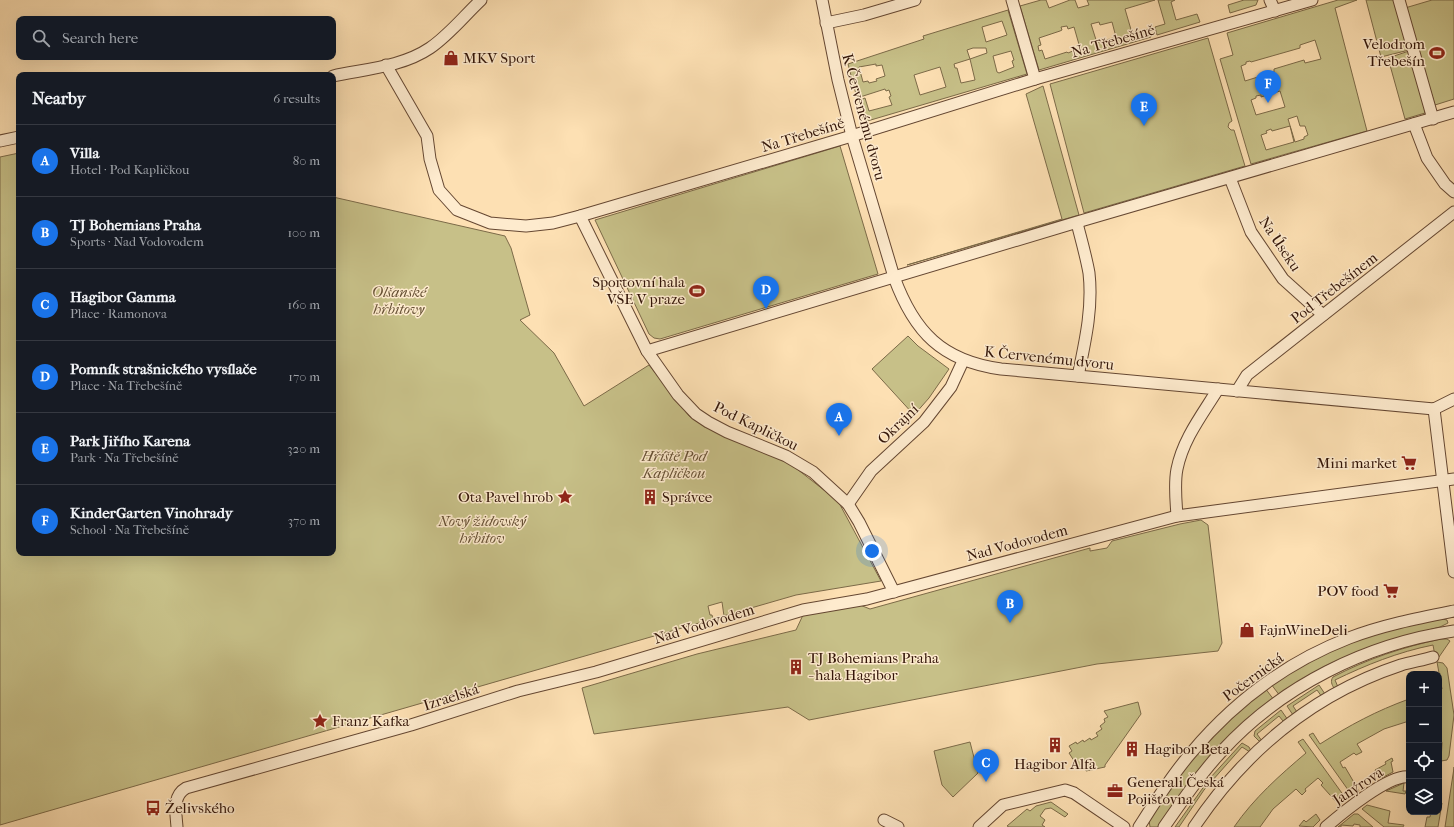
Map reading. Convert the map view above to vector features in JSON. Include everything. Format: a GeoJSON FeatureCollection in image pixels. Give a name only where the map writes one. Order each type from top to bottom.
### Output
{"type":"FeatureCollection","features":[{"type":"Feature","properties":{"kind":"street"},"geometry":{"type":"LineString","coordinates":[[336,75],[408,59],[428,49],[441,40],[481,0]]}},
{"type":"Feature","properties":{"kind":"street","name":"K Červenému dvoru"},"geometry":{"type":"LineString","coordinates":[[822,0],[838,80],[852,136],[894,277],[902,298],[917,324],[942,348],[963,361],[981,367],[1434,409]]}},
{"type":"Feature","properties":{"kind":"street"},"geometry":{"type":"LineString","coordinates":[[826,23],[864,15],[915,0]]}},
{"type":"Feature","properties":{"kind":"street"},"geometry":{"type":"LineString","coordinates":[[1012,0],[1035,78]]}},
{"type":"Feature","properties":{"kind":"street"},"geometry":{"type":"LineString","coordinates":[[1270,0],[1275,12]]}},
{"type":"Feature","properties":{"kind":"street","name":"Na Třebešíně"},"geometry":{"type":"LineString","coordinates":[[386,65],[427,136],[430,158],[439,190],[457,210],[490,223],[526,226],[553,223],[580,216],[852,136],[1035,78],[1275,12],[1312,0]]}},
{"type":"Feature","properties":{"kind":"street"},"geometry":{"type":"LineString","coordinates":[[1399,0],[1433,119]]}},
{"type":"Feature","properties":{"kind":"street"},"geometry":{"type":"LineString","coordinates":[[647,351],[1454,112]]}},
{"type":"Feature","properties":{"kind":"street"},"geometry":{"type":"LineString","coordinates":[[1414,124],[1427,158],[1445,184],[1454,192]]}},
{"type":"Feature","properties":{"kind":"street"},"geometry":{"type":"LineString","coordinates":[[0,141],[16,138]]}},
{"type":"Feature","properties":{"kind":"street","name":"Na Úseku"},"geometry":{"type":"LineString","coordinates":[[1230,178],[1251,232],[1284,279],[1323,315]]}},
{"type":"Feature","properties":{"kind":"street","name":"Pod Třebešínem"},"geometry":{"type":"LineString","coordinates":[[1237,391],[1247,375],[1454,212]]}},
{"type":"Feature","properties":{"kind":"street","name":"Pod Kapličkou"},"geometry":{"type":"LineString","coordinates":[[580,216],[647,351],[678,395],[696,414],[727,432],[786,456],[813,472],[848,504],[859,522],[894,592]]}},
{"type":"Feature","properties":{"kind":"street"},"geometry":{"type":"LineString","coordinates":[[1077,223],[1087,261],[1090,300],[1088,329],[1078,376]]}},
{"type":"Feature","properties":{"kind":"street","name":"Okrajní"},"geometry":{"type":"LineString","coordinates":[[848,504],[871,471],[924,422],[951,387],[963,361]]}},
{"type":"Feature","properties":{"kind":"street"},"geometry":{"type":"LineString","coordinates":[[1177,516],[1176,478],[1183,450],[1193,427],[1218,389]]}},
{"type":"Feature","properties":{"kind":"street"},"geometry":{"type":"LineString","coordinates":[[1454,399],[1434,409],[1449,480],[1454,572]]}},
{"type":"Feature","properties":{"kind":"street","name":"Nad Vodovodem"},"geometry":{"type":"LineString","coordinates":[[596,672],[803,610],[867,599],[1177,516],[1449,480]]}},
{"type":"Feature","properties":{"kind":"street","name":"Počernická"},"geometry":{"type":"LineString","coordinates":[[1138,827],[1190,753],[1235,707],[1271,679],[1316,653],[1349,638],[1397,623],[1454,611]]}},
{"type":"Feature","properties":{"kind":"street"},"geometry":{"type":"LineString","coordinates":[[1164,827],[1188,792],[1221,752],[1249,724],[1296,689],[1332,669],[1372,653],[1416,638],[1454,631]]}},
{"type":"Feature","properties":{"kind":"street"},"geometry":{"type":"LineString","coordinates":[[1194,827],[1219,791],[1240,767],[1258,749],[1293,721],[1333,695],[1354,684],[1401,665],[1433,657]]}},
{"type":"Feature","properties":{"kind":"street","name":"Izraelská"},"geometry":{"type":"LineString","coordinates":[[177,827],[176,803],[178,795],[186,788],[411,725],[518,691],[596,672]]}},
{"type":"Feature","properties":{"kind":"street","name":"Janýrova"},"geometry":{"type":"LineString","coordinates":[[1326,827],[1354,804],[1383,785],[1406,776]]}},
{"type":"Feature","properties":{"kind":"street"},"geometry":{"type":"LineString","coordinates":[[978,827],[1003,804],[1065,790],[1074,793],[1124,827]]}},
{"type":"Feature","properties":{"kind":"street"},"geometry":{"type":"LineString","coordinates":[[884,820],[898,827]]}},
{"type":"Feature","properties":{"kind":"green space"},"geometry":{"type":"Polygon","coordinates":[[[1041,0],[1046,0],[1049,8],[1070,0],[1075,0],[1078,8],[1089,5],[1087,0],[1155,0],[1125,9],[1132,33],[1149,29],[1151,37],[1039,70],[1020,6],[1041,0]],[[1099,22],[1091,24],[1097,43],[1116,37],[1112,22],[1100,25],[1099,22]],[[1067,26],[1061,27],[1062,30],[1060,31],[1039,38],[1041,45],[1038,46],[1039,51],[1042,50],[1045,59],[1080,48],[1074,27],[1068,29],[1067,26]]]}},
{"type":"Feature","properties":{"kind":"green space"},"geometry":{"type":"Polygon","coordinates":[[[1158,0],[1175,0],[1171,2],[1176,20],[1197,14],[1200,22],[1157,35],[1155,27],[1165,24],[1158,0]]]}},
{"type":"Feature","properties":{"kind":"green space"},"geometry":{"type":"Polygon","coordinates":[[[1244,0],[1258,0],[1256,5],[1230,13],[1228,5],[1244,0]]]}},
{"type":"Feature","properties":{"kind":"green space"},"geometry":{"type":"Polygon","coordinates":[[[1338,0],[1357,0],[1335,8],[1367,131],[1251,164],[1220,59],[1233,55],[1227,33],[1338,0]],[[1315,40],[1300,45],[1300,48],[1251,62],[1246,62],[1246,64],[1241,66],[1245,81],[1274,72],[1274,69],[1304,60],[1305,63],[1321,59],[1315,40]],[[1280,91],[1261,97],[1261,95],[1256,96],[1256,98],[1251,100],[1256,115],[1285,107],[1280,91]],[[1297,116],[1288,119],[1295,142],[1304,139],[1304,137],[1308,135],[1305,126],[1300,126],[1297,116]],[[1290,126],[1272,131],[1271,129],[1266,131],[1267,133],[1261,135],[1266,150],[1294,142],[1290,126]]]}},
{"type":"Feature","properties":{"kind":"green space"},"geometry":{"type":"Polygon","coordinates":[[[1366,0],[1395,0],[1409,50],[1381,57],[1366,0]]]}},
{"type":"Feature","properties":{"kind":"green space","name":"Velodrom Třebešín"},"geometry":{"type":"Polygon","coordinates":[[[1432,0],[1454,0],[1454,99],[1435,105],[1405,8],[1432,0]]]}},
{"type":"Feature","properties":{"kind":"green space"},"geometry":{"type":"Polygon","coordinates":[[[1008,10],[1027,74],[864,122],[858,101],[865,98],[869,111],[892,105],[889,97],[891,96],[889,90],[886,91],[885,89],[857,98],[848,64],[924,39],[923,36],[1008,10]],[[1002,21],[982,27],[986,42],[1007,35],[1002,21]],[[973,48],[967,50],[970,59],[987,53],[986,48],[973,48]],[[1011,51],[993,56],[997,72],[999,73],[1014,67],[1012,61],[1014,60],[1011,51]],[[970,59],[954,64],[955,68],[957,68],[961,83],[975,80],[970,59]],[[876,64],[859,67],[863,82],[868,81],[869,83],[877,81],[876,79],[885,76],[882,65],[876,66],[876,64]],[[940,67],[914,75],[920,95],[946,87],[940,67]]]}},
{"type":"Feature","properties":{"kind":"green space"},"geometry":{"type":"Polygon","coordinates":[[[1208,38],[1232,121],[1229,123],[1228,127],[1231,130],[1234,130],[1245,166],[1084,213],[1050,84],[1208,38]]]}},
{"type":"Feature","properties":{"kind":"green space"},"geometry":{"type":"Polygon","coordinates":[[[1409,51],[1426,107],[1425,113],[1405,119],[1388,58],[1409,51]]]}},
{"type":"Feature","properties":{"kind":"green space"},"geometry":{"type":"Polygon","coordinates":[[[1043,86],[1079,215],[907,265],[1062,219],[1026,94],[1043,86]]]}},
{"type":"Feature","properties":{"kind":"green space"},"geometry":{"type":"Polygon","coordinates":[[[840,146],[878,274],[660,339],[654,338],[649,334],[595,220],[840,146]]]}},
{"type":"Feature","properties":{"kind":"green space","name":"Nový židovský hřbitov"},"geometry":{"type":"Polygon","coordinates":[[[16,154],[16,556],[336,556],[336,198],[505,236],[511,248],[530,315],[520,320],[554,353],[584,406],[649,365],[689,416],[705,427],[788,462],[838,501],[881,581],[796,595],[724,616],[722,602],[708,606],[710,615],[712,615],[713,619],[0,825],[0,157],[16,154]]]}},
{"type":"Feature","properties":{"kind":"green space"},"geometry":{"type":"Polygon","coordinates":[[[908,336],[918,346],[949,369],[929,398],[914,415],[872,369],[908,336]]]}},
{"type":"Feature","properties":{"kind":"green space"},"geometry":{"type":"Polygon","coordinates":[[[1201,520],[1208,525],[1222,643],[1218,651],[1097,664],[809,720],[788,707],[594,734],[582,688],[697,654],[796,630],[803,615],[860,605],[870,609],[1090,548],[1090,551],[1107,548],[1112,541],[1201,520]]]}},
{"type":"Feature","properties":{"kind":"green space"},"geometry":{"type":"Polygon","coordinates":[[[1442,619],[1447,620],[1448,623],[1440,627],[1394,639],[1353,654],[1280,696],[1271,684],[1328,651],[1390,629],[1442,619]]]}},
{"type":"Feature","properties":{"kind":"green space"},"geometry":{"type":"Polygon","coordinates":[[[1441,639],[1447,639],[1450,641],[1439,657],[1435,656],[1433,645],[1407,651],[1358,669],[1335,680],[1338,687],[1334,688],[1332,684],[1333,677],[1372,659],[1441,639]]]}},
{"type":"Feature","properties":{"kind":"green space"},"geometry":{"type":"Polygon","coordinates":[[[1437,662],[1443,663],[1447,668],[1454,715],[1449,756],[1447,760],[1442,761],[1442,671],[1439,671],[1437,662]]]}},
{"type":"Feature","properties":{"kind":"green space"},"geometry":{"type":"Polygon","coordinates":[[[1319,685],[1325,694],[1322,697],[1317,690],[1293,706],[1297,712],[1293,715],[1287,706],[1319,685]]]}},
{"type":"Feature","properties":{"kind":"green space"},"geometry":{"type":"Polygon","coordinates":[[[1265,688],[1274,700],[1159,827],[1150,827],[1149,820],[1154,810],[1207,740],[1265,688]]]}},
{"type":"Feature","properties":{"kind":"green space"},"geometry":{"type":"Polygon","coordinates":[[[1406,700],[1406,722],[1384,729],[1357,744],[1362,752],[1356,755],[1354,753],[1340,762],[1343,768],[1345,767],[1359,791],[1351,794],[1309,735],[1313,733],[1320,744],[1385,708],[1406,700]]]}},
{"type":"Feature","properties":{"kind":"green space"},"geometry":{"type":"Polygon","coordinates":[[[1138,702],[1141,714],[1105,767],[1086,771],[1086,763],[1083,761],[1080,770],[1069,753],[1072,751],[1069,746],[1076,742],[1077,744],[1083,740],[1084,742],[1090,738],[1091,740],[1098,736],[1096,733],[1102,729],[1100,726],[1105,722],[1104,719],[1108,717],[1104,711],[1138,702]]]}},
{"type":"Feature","properties":{"kind":"green space"},"geometry":{"type":"Polygon","coordinates":[[[1281,710],[1288,720],[1286,722],[1283,721],[1279,716],[1257,734],[1262,741],[1259,741],[1254,736],[1255,731],[1281,710]]]}},
{"type":"Feature","properties":{"kind":"green space"},"geometry":{"type":"Polygon","coordinates":[[[1303,739],[1344,796],[1344,801],[1339,805],[1321,785],[1323,783],[1318,778],[1305,789],[1306,791],[1302,795],[1296,789],[1273,809],[1260,827],[1234,827],[1250,806],[1277,778],[1306,753],[1298,742],[1303,739]]]}},
{"type":"Feature","properties":{"kind":"green space"},"geometry":{"type":"Polygon","coordinates":[[[970,742],[978,773],[953,797],[942,785],[934,751],[970,742]]]}},
{"type":"Feature","properties":{"kind":"green space"},"geometry":{"type":"Polygon","coordinates":[[[1242,743],[1249,747],[1251,751],[1250,752],[1242,747],[1204,790],[1179,827],[1175,827],[1210,778],[1242,743]]]}},
{"type":"Feature","properties":{"kind":"green space"},"geometry":{"type":"Polygon","coordinates":[[[1392,758],[1393,761],[1391,762],[1393,772],[1380,779],[1375,770],[1386,764],[1385,762],[1392,758]]]}},
{"type":"Feature","properties":{"kind":"green space"},"geometry":{"type":"Polygon","coordinates":[[[1454,768],[1454,827],[1445,827],[1454,768]]]}},
{"type":"Feature","properties":{"kind":"green space"},"geometry":{"type":"Polygon","coordinates":[[[1404,783],[1403,791],[1406,791],[1405,794],[1386,791],[1404,783]]]}},
{"type":"Feature","properties":{"kind":"green space"},"geometry":{"type":"Polygon","coordinates":[[[1051,802],[1068,814],[1065,817],[1051,808],[1045,809],[1040,816],[1045,820],[1042,825],[1045,827],[1007,826],[1027,809],[1030,811],[1036,806],[1051,802]]]}},
{"type":"Feature","properties":{"kind":"green space"},"geometry":{"type":"Polygon","coordinates":[[[1367,805],[1390,811],[1388,823],[1404,825],[1403,827],[1384,827],[1362,809],[1367,805]]]}},
{"type":"Feature","properties":{"kind":"green space"},"geometry":{"type":"Polygon","coordinates":[[[1316,814],[1320,820],[1313,827],[1299,826],[1304,820],[1306,822],[1316,814]]]}},
{"type":"Feature","properties":{"kind":"green space"},"geometry":{"type":"Polygon","coordinates":[[[1354,814],[1358,814],[1373,827],[1360,827],[1360,825],[1354,824],[1353,826],[1341,825],[1341,827],[1338,827],[1354,814]]]}},
{"type":"Feature","properties":{"kind":"green space"},"geometry":{"type":"Polygon","coordinates":[[[1430,815],[1440,815],[1438,827],[1425,827],[1427,817],[1430,817],[1430,815]]]}},
{"type":"Feature","properties":{"kind":"place","name":"Velodrom Třebešín"},"geometry":{"type":"Point","coordinates":[1437,53]}},
{"type":"Feature","properties":{"kind":"place","name":"MKV Sport"},"geometry":{"type":"Point","coordinates":[451,58]}},
{"type":"Feature","properties":{"kind":"place","name":"KinderGarten Vinohrady"},"geometry":{"type":"Point","coordinates":[1268,103]}},
{"type":"Feature","properties":{"kind":"place","name":"Park Jiřího Karena"},"geometry":{"type":"Point","coordinates":[1144,126]}},
{"type":"Feature","properties":{"kind":"place","name":"Sportovní hala VŠE V praze"},"geometry":{"type":"Point","coordinates":[697,291]}},
{"type":"Feature","properties":{"kind":"place","name":"Pomník strašnického vysílače"},"geometry":{"type":"Point","coordinates":[766,309]}},
{"type":"Feature","properties":{"kind":"place","name":"Villa"},"geometry":{"type":"Point","coordinates":[839,436]}},
{"type":"Feature","properties":{"kind":"place","name":"Mini market"},"geometry":{"type":"Point","coordinates":[1409,463]}},
{"type":"Feature","properties":{"kind":"place","name":"Ota Pavel hrob"},"geometry":{"type":"Point","coordinates":[565,497]}},
{"type":"Feature","properties":{"kind":"place","name":"Správce"},"geometry":{"type":"Point","coordinates":[650,497]}},
{"type":"Feature","properties":{"kind":"place","name":"POV food"},"geometry":{"type":"Point","coordinates":[1391,591]}},
{"type":"Feature","properties":{"kind":"place","name":"TJ Bohemians Praha"},"geometry":{"type":"Point","coordinates":[1010,623]}},
{"type":"Feature","properties":{"kind":"place","name":"FajnWineDeli"},"geometry":{"type":"Point","coordinates":[1247,630]}},
{"type":"Feature","properties":{"kind":"place","name":"TJ Bohemians Praha - hala Hagibor"},"geometry":{"type":"Point","coordinates":[796,667]}},
{"type":"Feature","properties":{"kind":"place","name":"Franz Kafka"},"geometry":{"type":"Point","coordinates":[320,721]}},
{"type":"Feature","properties":{"kind":"place","name":"Hagibor Alfa"},"geometry":{"type":"Point","coordinates":[1055,745]}},
{"type":"Feature","properties":{"kind":"place","name":"Hagibor Beta"},"geometry":{"type":"Point","coordinates":[1132,749]}},
{"type":"Feature","properties":{"kind":"place","name":"Hagibor Gamma"},"geometry":{"type":"Point","coordinates":[986,782]}},
{"type":"Feature","properties":{"kind":"place","name":"Generali Česká Pojišťovna"},"geometry":{"type":"Point","coordinates":[1115,791]}},
{"type":"Feature","properties":{"kind":"place","name":"Želivského"},"geometry":{"type":"Point","coordinates":[153,808]}},
{"type":"Feature","properties":{"kind":"park label","name":"Olšanské hřbitovy"},"geometry":{"type":"Point","coordinates":[399,300]}},
{"type":"Feature","properties":{"kind":"park label","name":"Hříště Pod Kapličkou"},"geometry":{"type":"Point","coordinates":[674,464]}}]}
